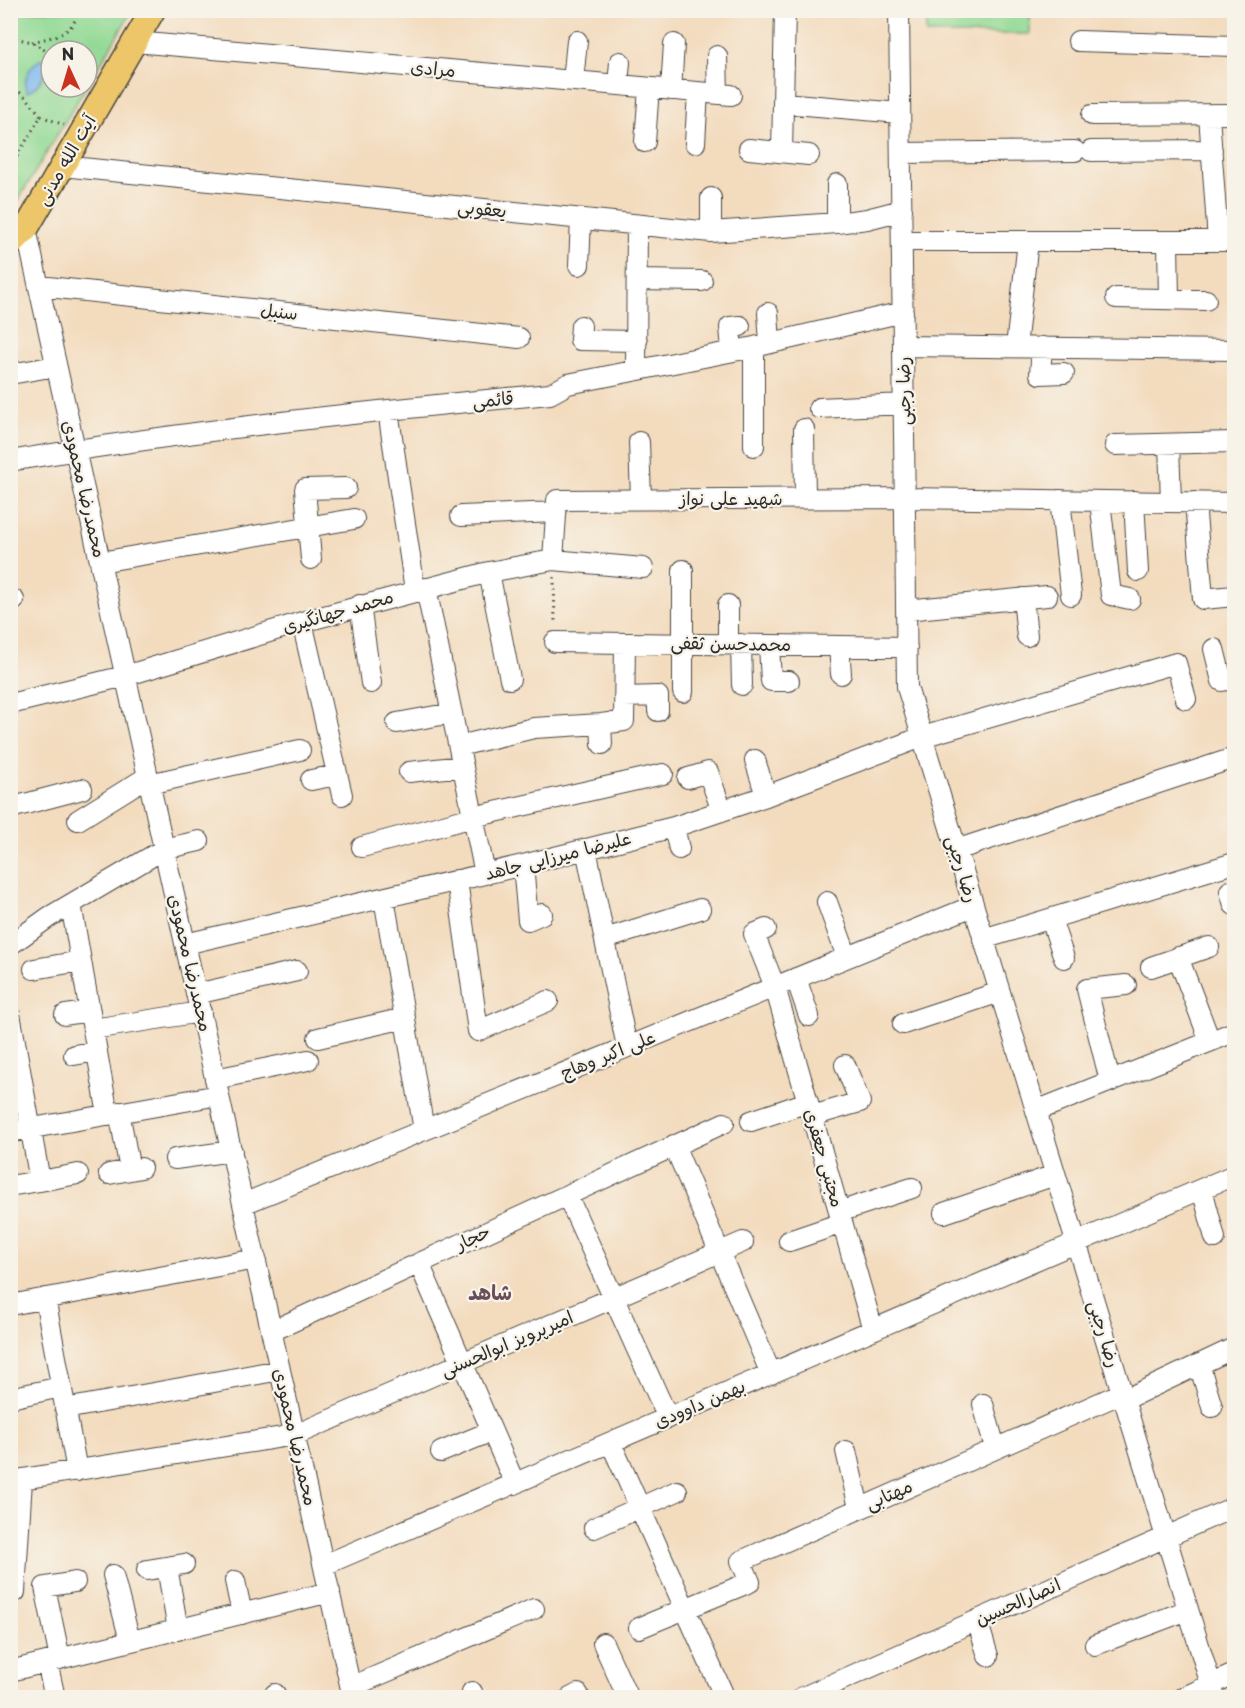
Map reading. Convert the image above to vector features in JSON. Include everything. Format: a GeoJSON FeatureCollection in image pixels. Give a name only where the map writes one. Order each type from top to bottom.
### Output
{"type":"FeatureCollection","features":[{"type":"Feature","properties":{"kind":"main road","name":"آیت الله مدنی"},"geometry":{"type":"LineString","coordinates":[[16,233],[62,166],[153,10]]}},
{"type":"Feature","properties":{"kind":"street"},"geometry":{"type":"LineString","coordinates":[[782,152],[785,10]]}},
{"type":"Feature","properties":{"kind":"street","name":"رضا رجبی"},"geometry":{"type":"LineString","coordinates":[[899,10],[907,687],[1213,1691]]}},
{"type":"Feature","properties":{"kind":"street"},"geometry":{"type":"LineString","coordinates":[[573,81],[577,41]]}},
{"type":"Feature","properties":{"kind":"street"},"geometry":{"type":"LineString","coordinates":[[1078,41],[1234,46]]}},
{"type":"Feature","properties":{"kind":"street","name":"مرادی"},"geometry":{"type":"LineString","coordinates":[[135,42],[716,94]]}},
{"type":"Feature","properties":{"kind":"street"},"geometry":{"type":"LineString","coordinates":[[671,90],[674,44]]}},
{"type":"Feature","properties":{"kind":"street"},"geometry":{"type":"LineString","coordinates":[[695,143],[716,94],[717,56]]}},
{"type":"Feature","properties":{"kind":"street"},"geometry":{"type":"LineString","coordinates":[[618,85],[620,62]]}},
{"type":"Feature","properties":{"kind":"street"},"geometry":{"type":"LineString","coordinates":[[645,141],[649,88]]}},
{"type":"Feature","properties":{"kind":"street"},"geometry":{"type":"LineString","coordinates":[[783,103],[900,113]]}},
{"type":"Feature","properties":{"kind":"street"},"geometry":{"type":"LineString","coordinates":[[1092,115],[1234,114]]}},
{"type":"Feature","properties":{"kind":"street"},"geometry":{"type":"LineString","coordinates":[[902,241],[1226,241],[1209,115]]}},
{"type":"Feature","properties":{"kind":"street"},"geometry":{"type":"LineString","coordinates":[[749,149],[809,155]]}},
{"type":"Feature","properties":{"kind":"street"},"geometry":{"type":"LineString","coordinates":[[901,153],[1212,150]]}},
{"type":"Feature","properties":{"kind":"street","name":"یعقوبی"},"geometry":{"type":"LineString","coordinates":[[62,166],[711,232],[837,223],[867,219],[902,210]]}},
{"type":"Feature","properties":{"kind":"street"},"geometry":{"type":"LineString","coordinates":[[837,184],[837,223]]}},
{"type":"Feature","properties":{"kind":"street"},"geometry":{"type":"LineString","coordinates":[[711,198],[711,232]]}},
{"type":"Feature","properties":{"kind":"street"},"geometry":{"type":"LineString","coordinates":[[579,264],[581,219]]}},
{"type":"Feature","properties":{"kind":"street"},"geometry":{"type":"LineString","coordinates":[[636,369],[638,225]]}},
{"type":"Feature","properties":{"kind":"street","name":"محمدرضا محمودی"},"geometry":{"type":"LineString","coordinates":[[16,233],[39,286],[352,1692]]}},
{"type":"Feature","properties":{"kind":"street"},"geometry":{"type":"LineString","coordinates":[[1016,347],[1028,241]]}},
{"type":"Feature","properties":{"kind":"street"},"geometry":{"type":"LineString","coordinates":[[1168,242],[1169,299]]}},
{"type":"Feature","properties":{"kind":"street"},"geometry":{"type":"LineString","coordinates":[[637,280],[702,281]]}},
{"type":"Feature","properties":{"kind":"street","name":"سنبل"},"geometry":{"type":"LineString","coordinates":[[39,286],[519,338]]}},
{"type":"Feature","properties":{"kind":"street"},"geometry":{"type":"LineString","coordinates":[[1116,298],[1206,300]]}},
{"type":"Feature","properties":{"kind":"street","name":"قائمی"},"geometry":{"type":"LineString","coordinates":[[10,460],[237,427],[550,394],[567,384],[762,345],[903,312]]}},
{"type":"Feature","properties":{"kind":"street"},"geometry":{"type":"LineString","coordinates":[[754,446],[762,345],[768,313]]}},
{"type":"Feature","properties":{"kind":"street"},"geometry":{"type":"LineString","coordinates":[[581,326],[580,340],[637,341]]}},
{"type":"Feature","properties":{"kind":"street"},"geometry":{"type":"LineString","coordinates":[[732,351],[730,327],[740,326]]}},
{"type":"Feature","properties":{"kind":"street"},"geometry":{"type":"LineString","coordinates":[[903,346],[1234,350]]}},
{"type":"Feature","properties":{"kind":"street"},"geometry":{"type":"LineString","coordinates":[[1042,347],[1040,374],[1064,373]]}},
{"type":"Feature","properties":{"kind":"street"},"geometry":{"type":"LineString","coordinates":[[10,374],[56,366]]}},
{"type":"Feature","properties":{"kind":"street"},"geometry":{"type":"LineString","coordinates":[[819,408],[904,404]]}},
{"type":"Feature","properties":{"kind":"street"},"geometry":{"type":"LineString","coordinates":[[390,424],[421,589],[452,713],[485,874]]}},
{"type":"Feature","properties":{"kind":"street"},"geometry":{"type":"LineString","coordinates":[[804,429],[805,498]]}},
{"type":"Feature","properties":{"kind":"street"},"geometry":{"type":"LineString","coordinates":[[639,442],[641,500]]}},
{"type":"Feature","properties":{"kind":"street"},"geometry":{"type":"LineString","coordinates":[[1116,445],[1233,442]]}},
{"type":"Feature","properties":{"kind":"street"},"geometry":{"type":"LineString","coordinates":[[1169,444],[1171,502]]}},
{"type":"Feature","properties":{"kind":"street"},"geometry":{"type":"LineString","coordinates":[[311,559],[305,489],[346,488]]}},
{"type":"Feature","properties":{"kind":"street","name":"شهید علی نواز"},"geometry":{"type":"LineString","coordinates":[[461,516],[641,500],[905,498],[1234,502]]}},
{"type":"Feature","properties":{"kind":"street"},"geometry":{"type":"LineString","coordinates":[[1060,500],[1071,595]]}},
{"type":"Feature","properties":{"kind":"street"},"geometry":{"type":"LineString","coordinates":[[1100,501],[1111,595],[1130,599]]}},
{"type":"Feature","properties":{"kind":"street"},"geometry":{"type":"LineString","coordinates":[[1134,501],[1138,571]]}},
{"type":"Feature","properties":{"kind":"street"},"geometry":{"type":"LineString","coordinates":[[1195,502],[1203,599],[1234,596]]}},
{"type":"Feature","properties":{"kind":"street"},"geometry":{"type":"LineString","coordinates":[[553,560],[557,506]]}},
{"type":"Feature","properties":{"kind":"street"},"geometry":{"type":"LineString","coordinates":[[100,562],[354,519]]}},
{"type":"Feature","properties":{"kind":"street","name":"محمد جهانگیری"},"geometry":{"type":"LineString","coordinates":[[10,704],[125,676],[360,605],[489,572],[553,560],[644,568]]}},
{"type":"Feature","properties":{"kind":"street"},"geometry":{"type":"LineString","coordinates":[[683,570],[683,692]]}},
{"type":"Feature","properties":{"kind":"street"},"geometry":{"type":"LineString","coordinates":[[489,572],[510,679]]}},
{"type":"Feature","properties":{"kind":"street"},"geometry":{"type":"LineString","coordinates":[[906,610],[1047,596]]}},
{"type":"Feature","properties":{"kind":"street"},"geometry":{"type":"LineString","coordinates":[[1023,598],[1027,636]]}},
{"type":"Feature","properties":{"kind":"street"},"geometry":{"type":"LineString","coordinates":[[360,605],[371,682]]}},
{"type":"Feature","properties":{"kind":"street"},"geometry":{"type":"LineString","coordinates":[[728,605],[742,685]]}},
{"type":"Feature","properties":{"kind":"street"},"geometry":{"type":"LineString","coordinates":[[302,622],[342,795]]}},
{"type":"Feature","properties":{"kind":"street","name":"محمدحسن ثقفی"},"geometry":{"type":"LineString","coordinates":[[555,642],[907,647]]}},
{"type":"Feature","properties":{"kind":"street"},"geometry":{"type":"LineString","coordinates":[[459,746],[534,728],[601,734],[624,721],[625,643]]}},
{"type":"Feature","properties":{"kind":"street"},"geometry":{"type":"LineString","coordinates":[[769,645],[771,681],[789,681]]}},
{"type":"Feature","properties":{"kind":"street"},"geometry":{"type":"LineString","coordinates":[[839,646],[841,674]]}},
{"type":"Feature","properties":{"kind":"street"},"geometry":{"type":"LineString","coordinates":[[1214,649],[1222,681],[1234,679]]}},
{"type":"Feature","properties":{"kind":"street","name":"علیرضا میرزایی جاهد"},"geometry":{"type":"LineString","coordinates":[[185,944],[523,865],[674,826],[766,796],[922,738],[1176,663],[1186,699]]}},
{"type":"Feature","properties":{"kind":"street"},"geometry":{"type":"LineString","coordinates":[[624,697],[658,696],[658,711]]}},
{"type":"Feature","properties":{"kind":"street"},"geometry":{"type":"LineString","coordinates":[[397,723],[452,713]]}},
{"type":"Feature","properties":{"kind":"street"},"geometry":{"type":"LineString","coordinates":[[78,820],[148,780],[300,750]]}},
{"type":"Feature","properties":{"kind":"street"},"geometry":{"type":"LineString","coordinates":[[956,850],[1234,758]]}},
{"type":"Feature","properties":{"kind":"street"},"geometry":{"type":"LineString","coordinates":[[755,760],[766,796]]}},
{"type":"Feature","properties":{"kind":"street"},"geometry":{"type":"LineString","coordinates":[[409,772],[463,766]]}},
{"type":"Feature","properties":{"kind":"street"},"geometry":{"type":"LineString","coordinates":[[688,778],[708,772],[722,811]]}},
{"type":"Feature","properties":{"kind":"street"},"geometry":{"type":"LineString","coordinates":[[362,847],[473,817],[663,774]]}},
{"type":"Feature","properties":{"kind":"street"},"geometry":{"type":"LineString","coordinates":[[311,780],[337,775]]}},
{"type":"Feature","properties":{"kind":"street"},"geometry":{"type":"LineString","coordinates":[[10,808],[82,789]]}},
{"type":"Feature","properties":{"kind":"street"},"geometry":{"type":"LineString","coordinates":[[674,826],[679,849]]}},
{"type":"Feature","properties":{"kind":"street"},"geometry":{"type":"LineString","coordinates":[[10,945],[71,904],[164,849],[199,841]]}},
{"type":"Feature","properties":{"kind":"street"},"geometry":{"type":"LineString","coordinates":[[586,849],[627,1047]]}},
{"type":"Feature","properties":{"kind":"street"},"geometry":{"type":"LineString","coordinates":[[983,939],[1234,863]]}},
{"type":"Feature","properties":{"kind":"street"},"geometry":{"type":"LineString","coordinates":[[523,865],[528,920],[542,914]]}},
{"type":"Feature","properties":{"kind":"street"},"geometry":{"type":"LineString","coordinates":[[457,880],[478,1030],[548,1001]]}},
{"type":"Feature","properties":{"kind":"street"},"geometry":{"type":"LineString","coordinates":[[384,898],[424,1130]]}},
{"type":"Feature","properties":{"kind":"street"},"geometry":{"type":"LineString","coordinates":[[827,902],[848,957]]}},
{"type":"Feature","properties":{"kind":"street"},"geometry":{"type":"LineString","coordinates":[[71,904],[97,1051],[114,1114],[136,1169],[109,1174]]}},
{"type":"Feature","properties":{"kind":"street","name":"علی اکبر وهاج"},"geometry":{"type":"LineString","coordinates":[[243,1204],[973,906]]}},
{"type":"Feature","properties":{"kind":"street"},"geometry":{"type":"LineString","coordinates":[[605,939],[700,909]]}},
{"type":"Feature","properties":{"kind":"street"},"geometry":{"type":"LineString","coordinates":[[1051,919],[1064,958]]}},
{"type":"Feature","properties":{"kind":"street","name":"مجتبی جعفری"},"geometry":{"type":"LineString","coordinates":[[766,929],[754,934],[775,987],[873,1330]]}},
{"type":"Feature","properties":{"kind":"street"},"geometry":{"type":"LineString","coordinates":[[1151,967],[1209,947]]}},
{"type":"Feature","properties":{"kind":"street"},"geometry":{"type":"LineString","coordinates":[[1178,957],[1210,1041]]}},
{"type":"Feature","properties":{"kind":"street"},"geometry":{"type":"LineString","coordinates":[[34,969],[81,961]]}},
{"type":"Feature","properties":{"kind":"street"},"geometry":{"type":"LineString","coordinates":[[65,1016],[92,1020],[198,1003],[297,971]]}},
{"type":"Feature","properties":{"kind":"street"},"geometry":{"type":"LineString","coordinates":[[796,978],[809,1016]]}},
{"type":"Feature","properties":{"kind":"street"},"geometry":{"type":"LineString","coordinates":[[1110,1081],[1087,989],[1126,985]]}},
{"type":"Feature","properties":{"kind":"street"},"geometry":{"type":"LineString","coordinates":[[903,1024],[1000,992]]}},
{"type":"Feature","properties":{"kind":"street"},"geometry":{"type":"LineString","coordinates":[[318,1038],[405,1018]]}},
{"type":"Feature","properties":{"kind":"street"},"geometry":{"type":"LineString","coordinates":[[11,1020],[40,1181]]}},
{"type":"Feature","properties":{"kind":"street"},"geometry":{"type":"LineString","coordinates":[[1036,1111],[1234,1032]]}},
{"type":"Feature","properties":{"kind":"street"},"geometry":{"type":"LineString","coordinates":[[74,1055],[97,1051]]}},
{"type":"Feature","properties":{"kind":"street"},"geometry":{"type":"LineString","coordinates":[[10,1132],[114,1114],[308,1060]]}},
{"type":"Feature","properties":{"kind":"street"},"geometry":{"type":"LineString","coordinates":[[751,1121],[810,1109],[862,1109],[845,1065]]}},
{"type":"Feature","properties":{"kind":"street","name":"حجار"},"geometry":{"type":"LineString","coordinates":[[272,1331],[724,1123]]}},
{"type":"Feature","properties":{"kind":"street"},"geometry":{"type":"LineString","coordinates":[[674,1145],[771,1374]]}},
{"type":"Feature","properties":{"kind":"street"},"geometry":{"type":"LineString","coordinates":[[175,1159],[232,1151]]}},
{"type":"Feature","properties":{"kind":"street"},"geometry":{"type":"LineString","coordinates":[[15,1185],[78,1174]]}},
{"type":"Feature","properties":{"kind":"street"},"geometry":{"type":"LineString","coordinates":[[944,1212],[1055,1175]]}},
{"type":"Feature","properties":{"kind":"street","name":"بهمن داوودی"},"geometry":{"type":"LineString","coordinates":[[324,1565],[1234,1175]]}},
{"type":"Feature","properties":{"kind":"street"},"geometry":{"type":"LineString","coordinates":[[789,1241],[912,1188]]}},
{"type":"Feature","properties":{"kind":"street"},"geometry":{"type":"LineString","coordinates":[[1202,1189],[1215,1238]]}},
{"type":"Feature","properties":{"kind":"street"},"geometry":{"type":"LineString","coordinates":[[567,1195],[668,1418]]}},
{"type":"Feature","properties":{"kind":"street","name":"امیرپرویز ابوالحسنی"},"geometry":{"type":"LineString","coordinates":[[16,1481],[295,1435],[743,1242]]}},
{"type":"Feature","properties":{"kind":"street"},"geometry":{"type":"LineString","coordinates":[[10,1305],[255,1259]]}},
{"type":"Feature","properties":{"kind":"street"},"geometry":{"type":"LineString","coordinates":[[419,1263],[515,1484]]}},
{"type":"Feature","properties":{"kind":"street"},"geometry":{"type":"LineString","coordinates":[[45,1298],[76,1471]]}},
{"type":"Feature","properties":{"kind":"street","name":"مهتابی"},"geometry":{"type":"LineString","coordinates":[[685,1608],[750,1582],[741,1561],[995,1448],[1234,1348]]}},
{"type":"Feature","properties":{"kind":"street"},"geometry":{"type":"LineString","coordinates":[[1199,1364],[1212,1407]]}},
{"type":"Feature","properties":{"kind":"street"},"geometry":{"type":"LineString","coordinates":[[65,1409],[280,1370]]}},
{"type":"Feature","properties":{"kind":"street"},"geometry":{"type":"LineString","coordinates":[[10,1398],[61,1387]]}},
{"type":"Feature","properties":{"kind":"street"},"geometry":{"type":"LineString","coordinates":[[983,1404],[995,1448]]}},
{"type":"Feature","properties":{"kind":"street"},"geometry":{"type":"LineString","coordinates":[[441,1452],[492,1431]]}},
{"type":"Feature","properties":{"kind":"street"},"geometry":{"type":"LineString","coordinates":[[611,1443],[725,1698]]}},
{"type":"Feature","properties":{"kind":"street"},"geometry":{"type":"LineString","coordinates":[[846,1451],[859,1508]]}},
{"type":"Feature","properties":{"kind":"street"},"geometry":{"type":"LineString","coordinates":[[15,1592],[16,1481]]}},
{"type":"Feature","properties":{"kind":"street"},"geometry":{"type":"LineString","coordinates":[[594,1528],[677,1491]]}},
{"type":"Feature","properties":{"kind":"street","name":"انصارالحسین"},"geometry":{"type":"LineString","coordinates":[[801,1698],[1234,1507]]}},
{"type":"Feature","properties":{"kind":"street"},"geometry":{"type":"LineString","coordinates":[[147,1570],[176,1566],[178,1630]]}},
{"type":"Feature","properties":{"kind":"street"},"geometry":{"type":"LineString","coordinates":[[112,1575],[130,1641]]}},
{"type":"Feature","properties":{"kind":"street"},"geometry":{"type":"LineString","coordinates":[[235,1581],[242,1614]]}},
{"type":"Feature","properties":{"kind":"street"},"geometry":{"type":"LineString","coordinates":[[55,1698],[45,1587],[75,1582]]}},
{"type":"Feature","properties":{"kind":"street"},"geometry":{"type":"LineString","coordinates":[[10,1671],[330,1592]]}},
{"type":"Feature","properties":{"kind":"street"},"geometry":{"type":"LineString","coordinates":[[639,1628],[685,1608]]}},
{"type":"Feature","properties":{"kind":"street"},"geometry":{"type":"LineString","coordinates":[[352,1692],[534,1609]]}},
{"type":"Feature","properties":{"kind":"street"},"geometry":{"type":"LineString","coordinates":[[1095,1645],[1188,1610]]}},
{"type":"Feature","properties":{"kind":"street"},"geometry":{"type":"LineString","coordinates":[[977,1620],[988,1656]]}},
{"type":"Feature","properties":{"kind":"street"},"geometry":{"type":"LineString","coordinates":[[603,1643],[628,1698]]}},
{"type":"Feature","properties":{"kind":"street"},"geometry":{"type":"LineString","coordinates":[[1182,1698],[1213,1691],[1234,1674]]}},
{"type":"Feature","properties":{"kind":"path"},"geometry":{"type":"LineString","coordinates":[[32,42],[64,34],[76,23],[79,10]]}},
{"type":"Feature","properties":{"kind":"path"},"geometry":{"type":"LineString","coordinates":[[10,37],[32,42],[39,46]]}},
{"type":"Feature","properties":{"kind":"path"},"geometry":{"type":"LineString","coordinates":[[10,85],[27,98],[41,116],[82,132]]}},
{"type":"Feature","properties":{"kind":"path"},"geometry":{"type":"LineString","coordinates":[[10,118],[15,109],[15,89]]}},
{"type":"Feature","properties":{"kind":"path"},"geometry":{"type":"LineString","coordinates":[[10,168],[41,116]]}},
{"type":"Feature","properties":{"kind":"path"},"geometry":{"type":"LineString","coordinates":[[553,560],[555,642]]}},
{"type":"Feature","properties":{"kind":"green space"},"geometry":{"type":"Polygon","coordinates":[[[10,11],[132,11],[99,66],[99,39],[39,39],[39,99],[79,99],[11,212],[10,11]]]}},
{"type":"Feature","properties":{"kind":"green space"},"geometry":{"type":"Polygon","coordinates":[[[926,11],[1030,11],[1030,34],[926,34],[926,11]]]}},
{"type":"Feature","properties":{"kind":"water"},"geometry":{"type":"Polygon","coordinates":[[[38,61],[39,83],[27,92],[26,77],[38,61]]]}},
{"type":"Feature","properties":{"kind":"district","name":"شاهد"},"geometry":{"type":"Point","coordinates":[490,1293]}}]}
